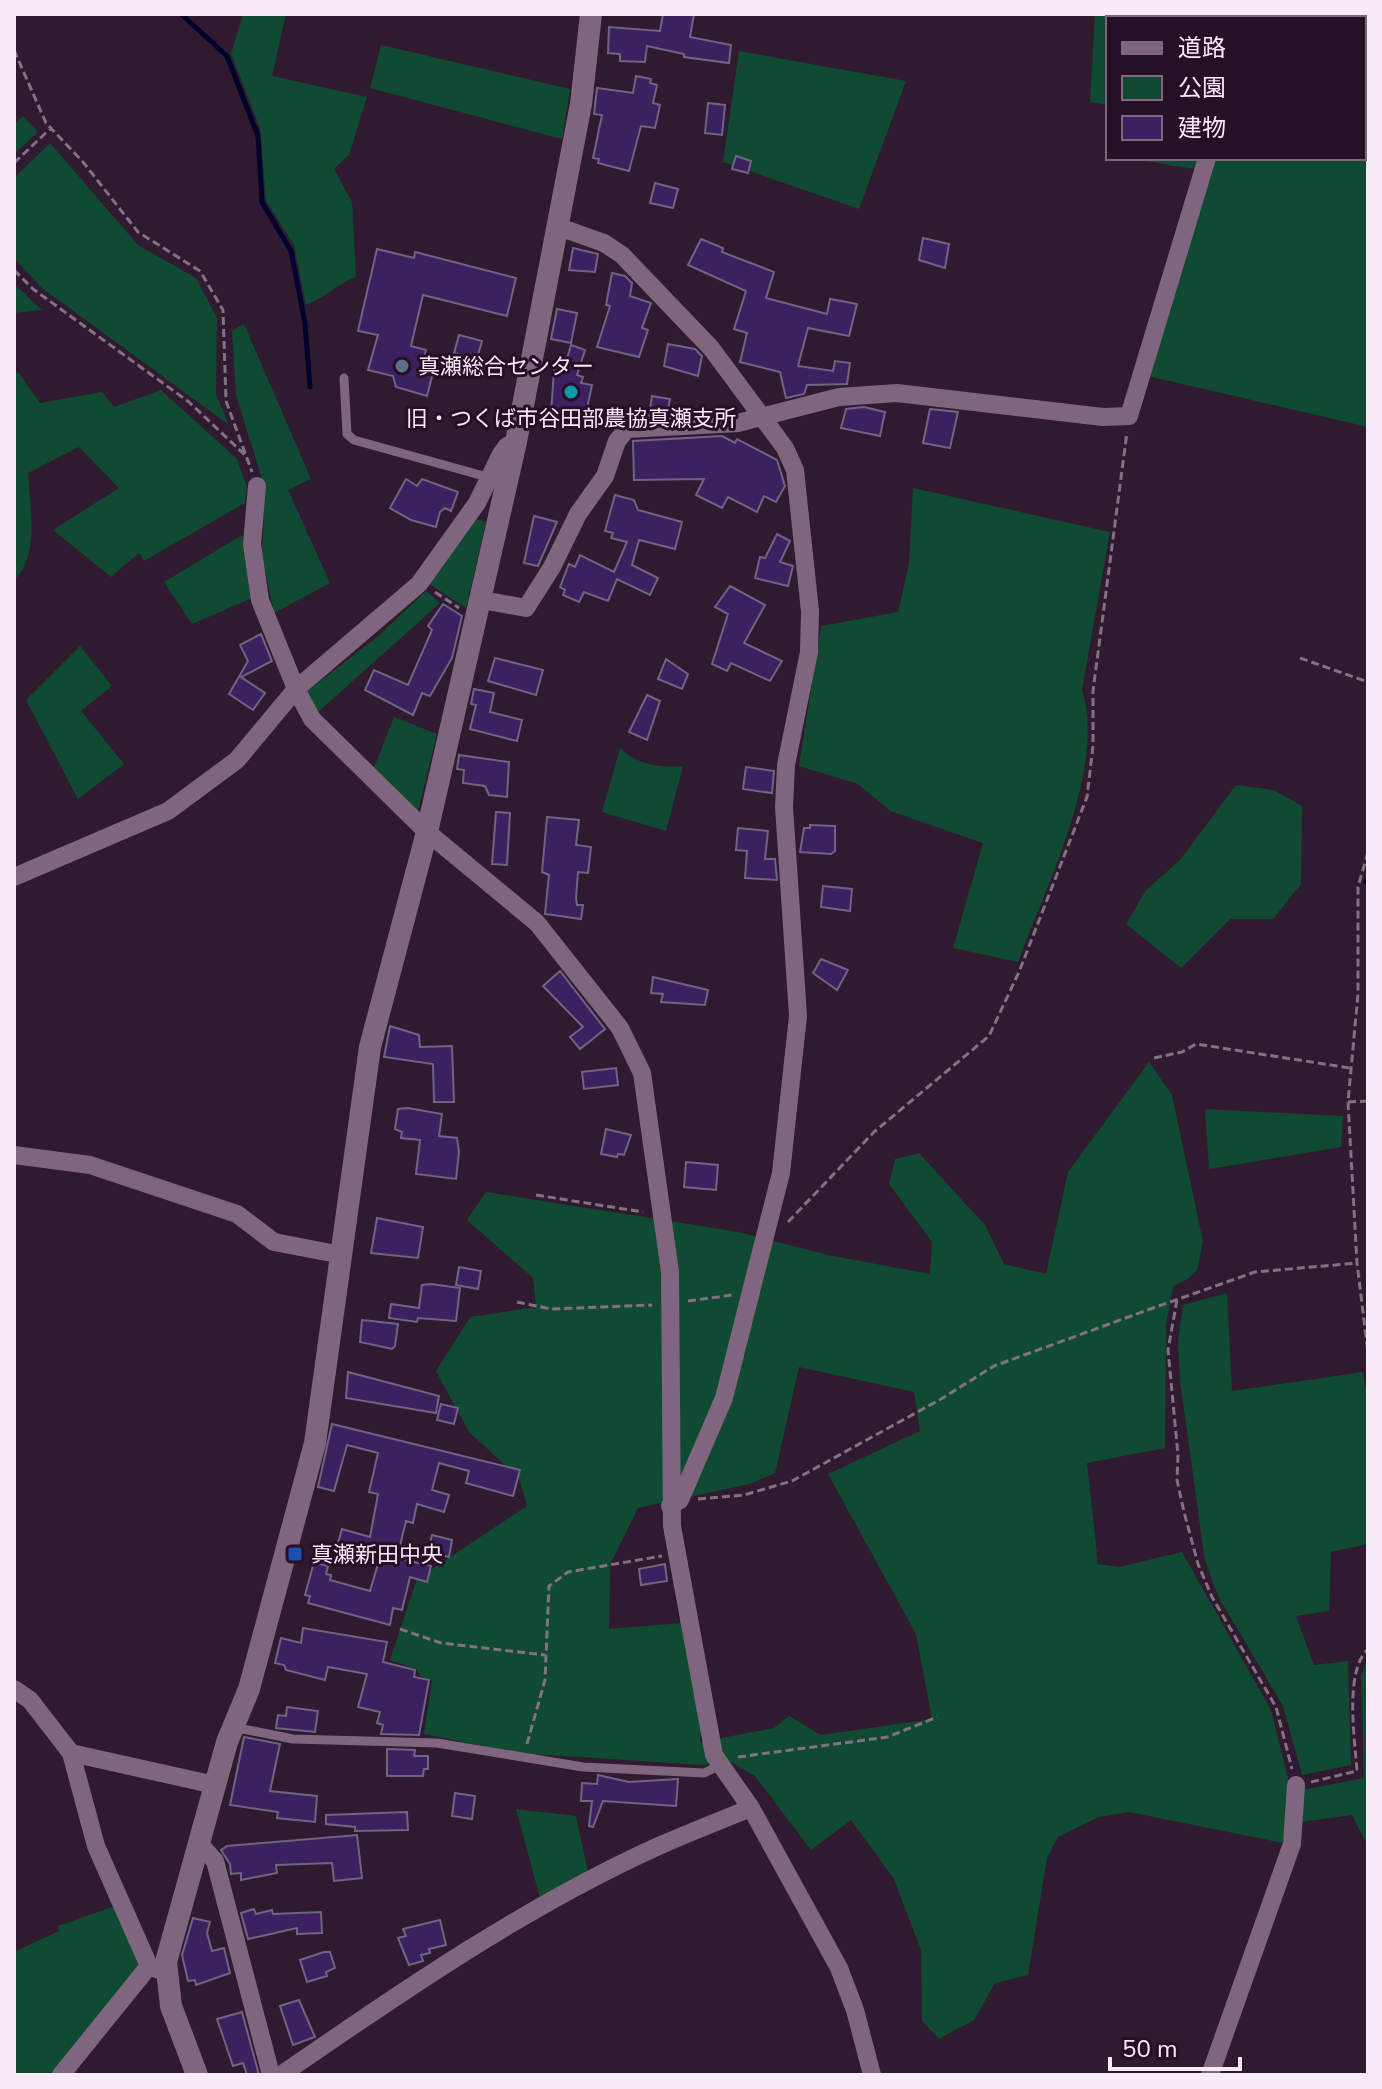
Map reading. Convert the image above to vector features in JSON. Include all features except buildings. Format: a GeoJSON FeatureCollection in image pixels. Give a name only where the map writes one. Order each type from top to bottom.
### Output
{"type":"FeatureCollection","features":[{"type":"Feature","properties":{"kind":"street"},"geometry":{"type":"LineString","coordinates":[[61,2075],[157,1969],[233,1727],[249,1689],[315,1443],[370,1047],[427,832],[516,442],[581,104],[591,14]]}},
{"type":"Feature","properties":{"kind":"street"},"geometry":{"type":"LineString","coordinates":[[476,607],[526,608],[552,567],[578,514],[605,476],[617,441],[627,429],[709,426],[765,418],[779,411],[839,397],[897,393],[1103,417],[1129,416],[1206,160]]}},
{"type":"Feature","properties":{"kind":"street"},"geometry":{"type":"LineString","coordinates":[[559,227],[604,243],[622,255],[711,348],[765,418],[795,470],[810,611],[809,652],[786,765],[784,807],[798,1016],[781,1173],[724,1398],[675,1503]]}},
{"type":"Feature","properties":{"kind":"street"},"geometry":{"type":"LineString","coordinates":[[14,877],[136,827],[179,804],[237,760],[296,689],[389,614],[421,582],[491,478],[501,454],[507,446],[516,442]]}},
{"type":"Feature","properties":{"kind":"street"},"geometry":{"type":"LineString","coordinates":[[257,486],[252,544],[260,600],[296,689],[312,719],[427,832],[537,923],[620,1028],[642,1073],[664,1215],[671,1303],[678,1553],[714,1755],[751,1808],[839,1968],[855,2010],[872,2075]]}},
{"type":"Feature","properties":{"kind":"street"},"geometry":{"type":"LineString","coordinates":[[14,1155],[90,1165],[237,1214],[274,1242],[342,1255]]}},
{"type":"Feature","properties":{"kind":"street"},"geometry":{"type":"LineString","coordinates":[[14,1689],[30,1700],[71,1753],[96,1846],[157,1969],[197,2075]]}},
{"type":"Feature","properties":{"kind":"street"},"geometry":{"type":"LineString","coordinates":[[71,1753],[215,1785]]}},
{"type":"Feature","properties":{"kind":"street"},"geometry":{"type":"LineString","coordinates":[[1210,2075],[1292,1844],[1296,1785]]}},
{"type":"Feature","properties":{"kind":"street"},"geometry":{"type":"LineString","coordinates":[[281,2075],[368,2015],[510,1926],[659,1845],[751,1808]]}},
{"type":"Feature","properties":{"kind":"street"},"geometry":{"type":"LineString","coordinates":[[198,1842],[215,1861],[271,2075]]}},
{"type":"Feature","properties":{"kind":"lane"},"geometry":{"type":"LineString","coordinates":[[344,378],[347,434],[354,440],[491,478]]}},
{"type":"Feature","properties":{"kind":"lane"},"geometry":{"type":"LineString","coordinates":[[233,1727],[293,1739],[437,1743],[583,1767],[704,1773],[721,1764]]}},
{"type":"Feature","properties":{"kind":"path"},"geometry":{"type":"LineString","coordinates":[[14,50],[36,106],[51,128],[83,162],[138,232],[200,271],[216,297],[223,310],[226,401],[257,486]]}},
{"type":"Feature","properties":{"kind":"path"},"geometry":{"type":"LineString","coordinates":[[14,163],[51,128]]}},
{"type":"Feature","properties":{"kind":"path"},"geometry":{"type":"LineString","coordinates":[[14,270],[33,289],[189,402],[246,456]]}},
{"type":"Feature","properties":{"kind":"path"},"geometry":{"type":"LineString","coordinates":[[784,1227],[874,1132],[989,1036],[1019,972],[1087,797],[1093,746],[1093,691],[1129,416]]}},
{"type":"Feature","properties":{"kind":"path"},"geometry":{"type":"LineString","coordinates":[[421,582],[476,607]]}},
{"type":"Feature","properties":{"kind":"path"},"geometry":{"type":"LineString","coordinates":[[1300,658],[1368,682]]}},
{"type":"Feature","properties":{"kind":"path"},"geometry":{"type":"LineString","coordinates":[[1368,852],[1358,887],[1358,994],[1348,1102],[1357,1263],[1368,1353]]}},
{"type":"Feature","properties":{"kind":"path"},"geometry":{"type":"LineString","coordinates":[[1154,1058],[1182,1052],[1196,1044],[1350,1068]]}},
{"type":"Feature","properties":{"kind":"path"},"geometry":{"type":"LineString","coordinates":[[1348,1102],[1368,1101]]}},
{"type":"Feature","properties":{"kind":"path"},"geometry":{"type":"LineString","coordinates":[[536,1195],[664,1215]]}},
{"type":"Feature","properties":{"kind":"path"},"geometry":{"type":"LineString","coordinates":[[675,1503],[744,1495],[792,1481],[941,1399],[994,1366],[1255,1272],[1357,1263]]}},
{"type":"Feature","properties":{"kind":"path"},"geometry":{"type":"LineString","coordinates":[[517,1302],[568,1309],[671,1303],[751,1293]]}},
{"type":"Feature","properties":{"kind":"path"},"geometry":{"type":"LineString","coordinates":[[1177,1300],[1168,1350],[1178,1455],[1177,1480],[1184,1512],[1198,1564],[1212,1597],[1276,1707],[1296,1785],[1357,1771],[1352,1704],[1358,1666],[1368,1649]]}},
{"type":"Feature","properties":{"kind":"path"},"geometry":{"type":"LineString","coordinates":[[524,1759],[545,1680],[546,1592],[561,1575],[678,1553]]}},
{"type":"Feature","properties":{"kind":"path"},"geometry":{"type":"LineString","coordinates":[[400,1629],[441,1643],[545,1655]]}},
{"type":"Feature","properties":{"kind":"path"},"geometry":{"type":"LineString","coordinates":[[721,1764],[726,1759],[778,1749],[888,1737],[937,1717]]}},
{"type":"Feature","properties":{"kind":"green space"},"geometry":{"type":"Polygon","coordinates":[[[243,14],[286,14],[272,76],[367,97],[349,155],[334,169],[352,202],[356,277],[306,305],[294,245],[266,201],[260,128],[231,54],[243,14]]]}},
{"type":"Feature","properties":{"kind":"green space"},"geometry":{"type":"Polygon","coordinates":[[[1095,14],[1256,14],[1106,16],[1106,105],[1090,102],[1095,14]]]}},
{"type":"Feature","properties":{"kind":"green space"},"geometry":{"type":"Polygon","coordinates":[[[1368,14],[1368,34],[1366,16],[1274,16],[1368,14]]]}},
{"type":"Feature","properties":{"kind":"green space"},"geometry":{"type":"Polygon","coordinates":[[[381,45],[570,89],[562,139],[370,88],[381,45]]]}},
{"type":"Feature","properties":{"kind":"green space"},"geometry":{"type":"Polygon","coordinates":[[[739,51],[906,81],[859,209],[723,162],[739,51]]]}},
{"type":"Feature","properties":{"kind":"green space"},"geometry":{"type":"Polygon","coordinates":[[[23,116],[38,132],[14,154],[14,125],[23,116]]]}},
{"type":"Feature","properties":{"kind":"green space"},"geometry":{"type":"Polygon","coordinates":[[[1368,125],[1368,427],[1148,376],[1215,160],[1366,160],[1368,125]]]}},
{"type":"Feature","properties":{"kind":"green space"},"geometry":{"type":"Polygon","coordinates":[[[50,143],[138,245],[196,278],[217,318],[216,394],[229,425],[42,288],[14,258],[14,178],[50,143]]]}},
{"type":"Feature","properties":{"kind":"green space"},"geometry":{"type":"Polygon","coordinates":[[[1138,160],[1198,160],[1195,169],[1138,160]]]}},
{"type":"Feature","properties":{"kind":"green space"},"geometry":{"type":"Polygon","coordinates":[[[14,284],[42,310],[14,313],[14,284]]]}},
{"type":"Feature","properties":{"kind":"green space"},"geometry":{"type":"Polygon","coordinates":[[[244,324],[311,479],[288,490],[330,583],[274,613],[262,554],[265,489],[236,395],[232,331],[244,324]]]}},
{"type":"Feature","properties":{"kind":"green space"},"geometry":{"type":"Polygon","coordinates":[[[14,372],[19,373],[40,403],[102,392],[114,407],[161,390],[237,459],[247,487],[245,503],[144,561],[139,553],[111,577],[53,530],[119,488],[79,447],[28,473],[32,530],[27,558],[14,580],[14,372]]]}},
{"type":"Feature","properties":{"kind":"green space"},"geometry":{"type":"Polygon","coordinates":[[[913,488],[1110,532],[1082,690],[1088,721],[1080,790],[1057,864],[1018,962],[953,948],[983,843],[890,811],[858,784],[799,766],[821,626],[898,612],[909,564],[913,488]]]}},
{"type":"Feature","properties":{"kind":"green space"},"geometry":{"type":"Polygon","coordinates":[[[477,519],[486,522],[466,608],[428,583],[477,519]]]}},
{"type":"Feature","properties":{"kind":"green space"},"geometry":{"type":"Polygon","coordinates":[[[242,535],[252,598],[192,624],[164,582],[242,535]]]}},
{"type":"Feature","properties":{"kind":"green space"},"geometry":{"type":"Polygon","coordinates":[[[426,591],[440,603],[317,713],[306,692],[377,637],[426,591]]]}},
{"type":"Feature","properties":{"kind":"green space"},"geometry":{"type":"Polygon","coordinates":[[[80,646],[112,686],[81,711],[124,764],[78,799],[26,700],[80,646]]]}},
{"type":"Feature","properties":{"kind":"green space"},"geometry":{"type":"Polygon","coordinates":[[[394,717],[437,734],[418,811],[373,770],[394,717]]]}},
{"type":"Feature","properties":{"kind":"green space"},"geometry":{"type":"Polygon","coordinates":[[[620,748],[649,764],[683,766],[666,831],[602,812],[620,748]]]}},
{"type":"Feature","properties":{"kind":"green space"},"geometry":{"type":"Polygon","coordinates":[[[1236,785],[1274,790],[1302,806],[1301,884],[1273,919],[1230,919],[1181,968],[1126,924],[1146,890],[1180,860],[1236,785]]]}},
{"type":"Feature","properties":{"kind":"green space"},"geometry":{"type":"Polygon","coordinates":[[[1149,1062],[1172,1095],[1203,1242],[1197,1270],[1188,1279],[1173,1286],[1166,1325],[1165,1448],[1087,1463],[1098,1564],[1119,1567],[1182,1552],[1271,1710],[1290,1786],[1283,1843],[1129,1812],[1099,1817],[1058,1837],[1047,1858],[1028,1975],[995,1983],[974,2020],[939,2039],[922,2021],[921,1950],[894,1879],[851,1820],[811,1850],[755,1776],[731,1762],[702,1765],[517,1753],[424,1734],[432,1681],[420,1676],[417,1669],[390,1660],[417,1579],[527,1506],[519,1478],[469,1432],[436,1371],[470,1317],[536,1307],[533,1278],[467,1220],[486,1192],[739,1232],[828,1255],[930,1274],[932,1242],[889,1184],[895,1159],[919,1153],[985,1225],[1004,1264],[1046,1274],[1068,1172],[1149,1062]],[[799,1367],[775,1473],[750,1484],[638,1508],[610,1565],[609,1629],[682,1623],[701,1729],[700,1742],[774,1728],[789,1716],[821,1735],[932,1719],[916,1634],[828,1474],[920,1431],[914,1392],[799,1367]]]}},
{"type":"Feature","properties":{"kind":"green space"},"geometry":{"type":"Polygon","coordinates":[[[1205,1109],[1343,1116],[1341,1147],[1209,1169],[1205,1109]]]}},
{"type":"Feature","properties":{"kind":"green space"},"geometry":{"type":"Polygon","coordinates":[[[1227,1293],[1232,1391],[1363,1372],[1368,1401],[1368,1544],[1331,1552],[1329,1611],[1296,1616],[1314,1665],[1348,1661],[1351,1765],[1302,1775],[1283,1706],[1218,1596],[1205,1561],[1180,1381],[1178,1341],[1183,1305],[1227,1293]]]}},
{"type":"Feature","properties":{"kind":"green space"},"geometry":{"type":"Polygon","coordinates":[[[1368,1656],[1368,1846],[1352,1815],[1301,1822],[1302,1790],[1364,1778],[1361,1676],[1368,1656]]]}},
{"type":"Feature","properties":{"kind":"green space"},"geometry":{"type":"Polygon","coordinates":[[[516,1809],[576,1816],[588,1872],[540,1898],[516,1809]]]}},
{"type":"Feature","properties":{"kind":"green space"},"geometry":{"type":"Polygon","coordinates":[[[115,1906],[140,1959],[137,1972],[55,2075],[14,2075],[14,1952],[59,1931],[58,1926],[115,1906]]]}},
{"type":"Feature","properties":{"kind":"waterway"},"geometry":{"type":"LineString","coordinates":[[181,14],[227,56],[258,136],[262,202],[291,251],[305,323],[310,387]]}},
{"type":"Feature","properties":{"kind":"place","name":"真瀬総合センター"},"geometry":{"type":"Point","coordinates":[402,366]}},
{"type":"Feature","properties":{"kind":"place","name":"旧・つくば市谷田部農協真瀬支所"},"geometry":{"type":"Point","coordinates":[571,392]}},
{"type":"Feature","properties":{"kind":"place","name":"真瀬新田中央"},"geometry":{"type":"Point","coordinates":[295,1554]}}]}
